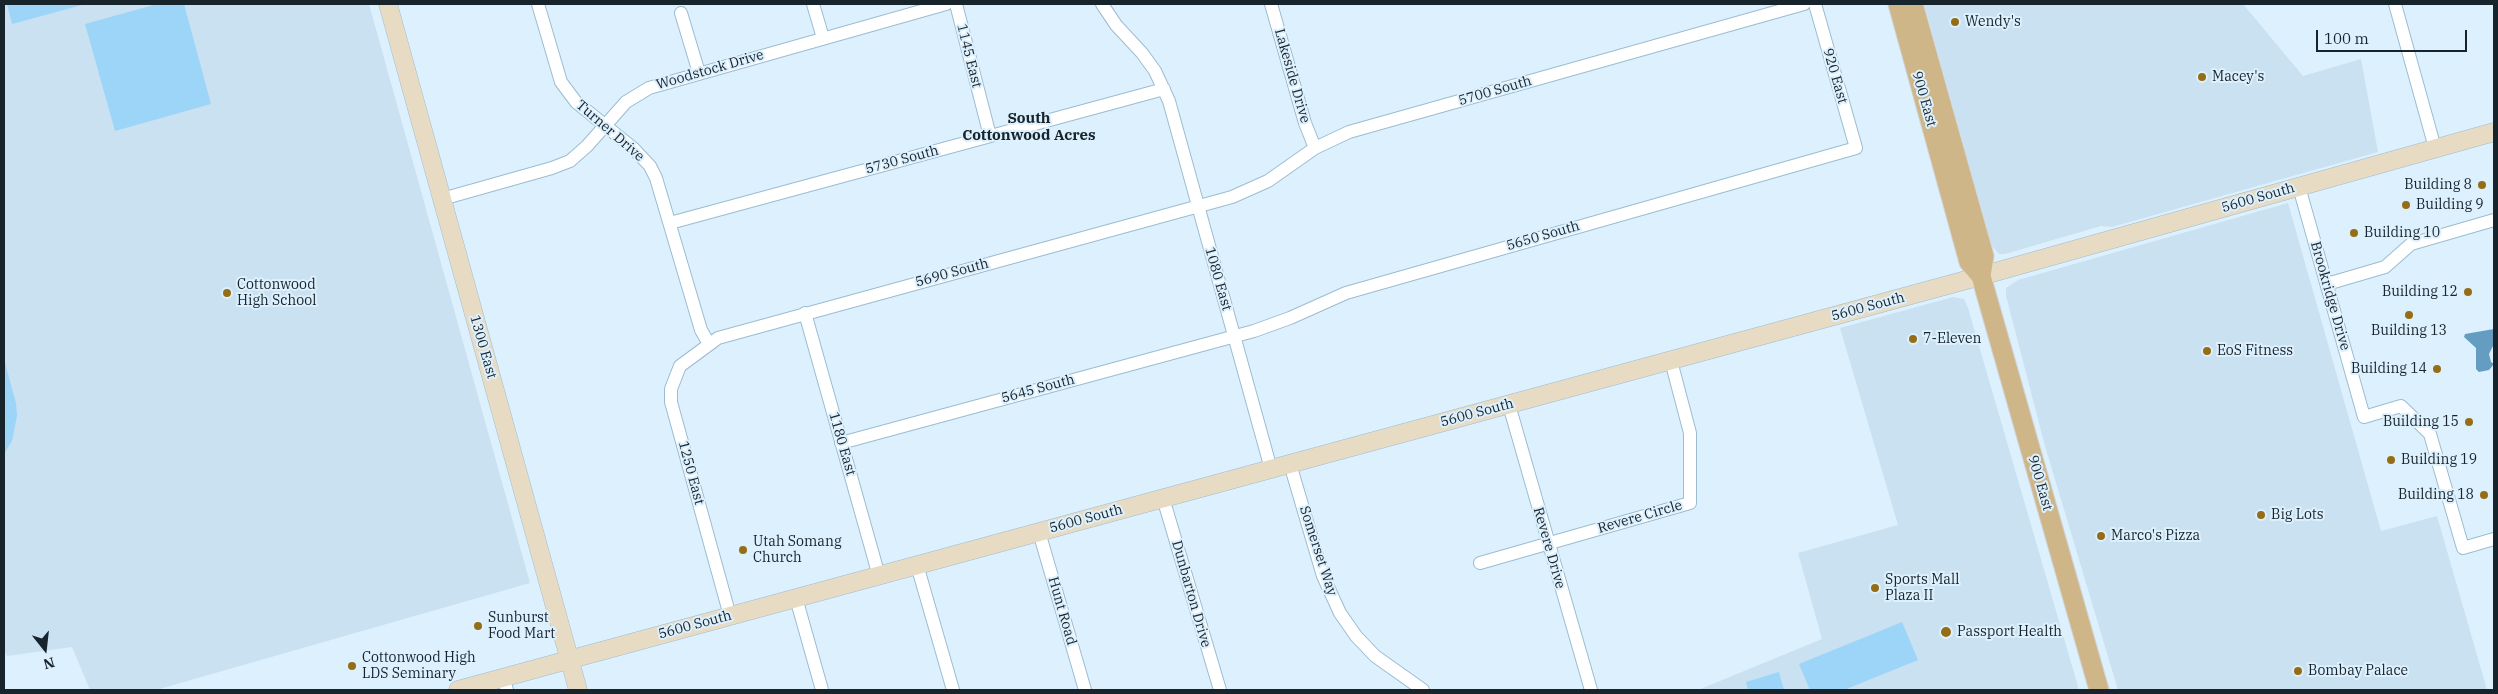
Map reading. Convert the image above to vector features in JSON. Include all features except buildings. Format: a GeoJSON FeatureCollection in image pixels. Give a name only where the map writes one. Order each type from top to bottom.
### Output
{"type":"FeatureCollection","features":[{"type":"Feature","properties":{"kind":"main road","name":"1300 East"},"geometry":{"type":"LineString","coordinates":[[388,4],[578,690]]}},
{"type":"Feature","properties":{"kind":"main road","name":"900 East"},"geometry":{"type":"LineString","coordinates":[[1898,4],[1969,262],[1981,276]]}},
{"type":"Feature","properties":{"kind":"main road","name":"900 East"},"geometry":{"type":"LineString","coordinates":[[1913,4],[1984,256],[1981,276],[2099,690]]}},
{"type":"Feature","properties":{"kind":"main road","name":"5600 South"},"geometry":{"type":"LineString","coordinates":[[458,690],[505,684],[570,659],[1981,276],[2494,132]]}},
{"type":"Feature","properties":{"kind":"street","name":"Turner Drive"},"geometry":{"type":"LineString","coordinates":[[538,4],[561,82],[576,102],[634,149],[650,166],[662,193],[701,330],[709,344]]}},
{"type":"Feature","properties":{"kind":"street"},"geometry":{"type":"LineString","coordinates":[[813,4],[823,38]]}},
{"type":"Feature","properties":{"kind":"street","name":"Woodstock Drive"},"geometry":{"type":"LineString","coordinates":[[442,199],[552,168],[570,161],[587,146],[616,112],[638,94],[661,83],[946,4]]}},
{"type":"Feature","properties":{"kind":"street","name":"1145 East"},"geometry":{"type":"LineString","coordinates":[[956,4],[990,136]]}},
{"type":"Feature","properties":{"kind":"street","name":"1080 East"},"geometry":{"type":"LineString","coordinates":[[1102,4],[1116,25],[1142,53],[1155,71],[1164,89],[1272,469]]}},
{"type":"Feature","properties":{"kind":"street","name":"Lakeside Drive"},"geometry":{"type":"LineString","coordinates":[[1271,4],[1304,123],[1315,148]]}},
{"type":"Feature","properties":{"kind":"street","name":"5700 South"},"geometry":{"type":"LineString","coordinates":[[1198,206],[1252,189],[1268,181],[1315,148],[1349,132],[1804,4]]}},
{"type":"Feature","properties":{"kind":"street","name":"920 East"},"geometry":{"type":"LineString","coordinates":[[1815,4],[1856,148]]}},
{"type":"Feature","properties":{"kind":"street"},"geometry":{"type":"LineString","coordinates":[[2395,4],[2436,148]]}},
{"type":"Feature","properties":{"kind":"street"},"geometry":{"type":"LineString","coordinates":[[681,13],[699,73]]}},
{"type":"Feature","properties":{"kind":"street","name":"5730 South"},"geometry":{"type":"LineString","coordinates":[[670,223],[1164,89]]}},
{"type":"Feature","properties":{"kind":"street","name":"5650 South"},"geometry":{"type":"LineString","coordinates":[[1234,336],[1270,326],[1353,290],[1856,148]]}},
{"type":"Feature","properties":{"kind":"street","name":"Brookridge Drive"},"geometry":{"type":"LineString","coordinates":[[2299,187],[2364,417],[2401,406],[2430,434],[2463,548],[2494,539]]}},
{"type":"Feature","properties":{"kind":"street","name":"5690 South"},"geometry":{"type":"LineString","coordinates":[[709,344],[728,334],[1198,206]]}},
{"type":"Feature","properties":{"kind":"street"},"geometry":{"type":"LineString","coordinates":[[2327,284],[2385,267],[2411,244],[2494,220]]}},
{"type":"Feature","properties":{"kind":"street","name":"1180 East"},"geometry":{"type":"LineString","coordinates":[[805,313],[879,576]]}},
{"type":"Feature","properties":{"kind":"street","name":"5645 South"},"geometry":{"type":"LineString","coordinates":[[841,443],[1234,336]]}},
{"type":"Feature","properties":{"kind":"street","name":"1250 East"},"geometry":{"type":"LineString","coordinates":[[709,344],[680,366],[671,389],[671,402],[730,616]]}},
{"type":"Feature","properties":{"kind":"street","name":"Revere Circle"},"geometry":{"type":"LineString","coordinates":[[1480,563],[1690,503],[1690,433],[1670,361]]}},
{"type":"Feature","properties":{"kind":"street","name":"Revere Drive"},"geometry":{"type":"LineString","coordinates":[[1509,404],[1591,690]]}},
{"type":"Feature","properties":{"kind":"street","name":"Somerset Way"},"geometry":{"type":"LineString","coordinates":[[1290,464],[1323,576],[1340,614],[1356,636],[1375,656],[1423,690]]}},
{"type":"Feature","properties":{"kind":"street","name":"Dunbarton Drive"},"geometry":{"type":"LineString","coordinates":[[1163,498],[1220,690]]}},
{"type":"Feature","properties":{"kind":"street","name":"Hunt Road"},"geometry":{"type":"LineString","coordinates":[[1039,532],[1084,690]]}},
{"type":"Feature","properties":{"kind":"street"},"geometry":{"type":"LineString","coordinates":[[917,565],[953,690]]}},
{"type":"Feature","properties":{"kind":"street"},"geometry":{"type":"LineString","coordinates":[[796,598],[822,690]]}},
{"type":"Feature","properties":{"kind":"shaded area","name":"Cottonwood High School"},"geometry":{"type":"Polygon","coordinates":[[[4,4],[369,4],[530,583],[156,690],[90,690],[72,647],[7,656],[4,650],[4,4]]]}},
{"type":"Feature","properties":{"kind":"shaded area"},"geometry":{"type":"Polygon","coordinates":[[[7,4],[86,4],[12,24],[7,4]]]}},
{"type":"Feature","properties":{"kind":"shaded area"},"geometry":{"type":"Polygon","coordinates":[[[157,4],[184,4],[211,104],[115,131],[85,24],[157,4]]]}},
{"type":"Feature","properties":{"kind":"shaded area"},"geometry":{"type":"Polygon","coordinates":[[[1924,4],[2243,4],[2303,76],[2361,59],[2378,152],[2112,227],[2101,226],[2005,254],[1999,254],[1992,246],[1924,4]]]}},
{"type":"Feature","properties":{"kind":"shaded area"},"geometry":{"type":"Polygon","coordinates":[[[2288,203],[2381,531],[2437,516],[2487,690],[2118,690],[2045,446],[2006,296],[2006,288],[2018,280],[2288,203]]]}},
{"type":"Feature","properties":{"kind":"shaded area"},"geometry":{"type":"Polygon","coordinates":[[[1953,297],[1964,299],[1968,308],[2079,690],[1698,690],[1822,639],[1798,553],[1898,525],[1840,328],[1953,297]]]}},
{"type":"Feature","properties":{"kind":"shaded area"},"geometry":{"type":"Polygon","coordinates":[[[2494,329],[2494,344],[2489,354],[2491,362],[2494,364],[2489,370],[2479,372],[2476,369],[2476,348],[2464,337],[2465,334],[2494,329]]]}},
{"type":"Feature","properties":{"kind":"shaded area"},"geometry":{"type":"Polygon","coordinates":[[[4,359],[16,403],[17,416],[12,441],[4,454],[4,359]]]}},
{"type":"Feature","properties":{"kind":"shaded area"},"geometry":{"type":"Polygon","coordinates":[[[1902,622],[1918,660],[1844,690],[1810,690],[1799,664],[1902,622]]]}},
{"type":"Feature","properties":{"kind":"shaded area"},"geometry":{"type":"Polygon","coordinates":[[[1779,672],[1784,690],[1748,690],[1746,682],[1779,672]]]}},
{"type":"Feature","properties":{"kind":"place","name":"Wendy's"},"geometry":{"type":"Point","coordinates":[1955,22]}},
{"type":"Feature","properties":{"kind":"place","name":"Macey's"},"geometry":{"type":"Point","coordinates":[2202,77]}},
{"type":"Feature","properties":{"kind":"place","name":"Building 8"},"geometry":{"type":"Point","coordinates":[2482,185]}},
{"type":"Feature","properties":{"kind":"place","name":"Building 9"},"geometry":{"type":"Point","coordinates":[2406,205]}},
{"type":"Feature","properties":{"kind":"place","name":"Building 10"},"geometry":{"type":"Point","coordinates":[2354,233]}},
{"type":"Feature","properties":{"kind":"place","name":"Building 12"},"geometry":{"type":"Point","coordinates":[2468,292]}},
{"type":"Feature","properties":{"kind":"place","name":"Cottonwood High School"},"geometry":{"type":"Point","coordinates":[227,293]}},
{"type":"Feature","properties":{"kind":"place","name":"Building 13"},"geometry":{"type":"Point","coordinates":[2409,315]}},
{"type":"Feature","properties":{"kind":"place","name":"7-Eleven"},"geometry":{"type":"Point","coordinates":[1913,339]}},
{"type":"Feature","properties":{"kind":"place","name":"EoS Fitness"},"geometry":{"type":"Point","coordinates":[2207,351]}},
{"type":"Feature","properties":{"kind":"place","name":"Building 14"},"geometry":{"type":"Point","coordinates":[2437,369]}},
{"type":"Feature","properties":{"kind":"place","name":"Building 15"},"geometry":{"type":"Point","coordinates":[2469,422]}},
{"type":"Feature","properties":{"kind":"place","name":"Building 19"},"geometry":{"type":"Point","coordinates":[2391,460]}},
{"type":"Feature","properties":{"kind":"place","name":"Building 18"},"geometry":{"type":"Point","coordinates":[2484,495]}},
{"type":"Feature","properties":{"kind":"place","name":"Big Lots"},"geometry":{"type":"Point","coordinates":[2261,515]}},
{"type":"Feature","properties":{"kind":"place","name":"Marco's Pizza"},"geometry":{"type":"Point","coordinates":[2101,536]}},
{"type":"Feature","properties":{"kind":"place","name":"Utah Somang Church"},"geometry":{"type":"Point","coordinates":[743,550]}},
{"type":"Feature","properties":{"kind":"place","name":"Sports Mall Plaza II"},"geometry":{"type":"Point","coordinates":[1875,588]}},
{"type":"Feature","properties":{"kind":"place","name":"Sunburst Food Mart"},"geometry":{"type":"Point","coordinates":[478,626]}},
{"type":"Feature","properties":{"kind":"place","name":"Passport Health"},"geometry":{"type":"Point","coordinates":[1946,632]}},
{"type":"Feature","properties":{"kind":"place","name":"Cottonwood High LDS Seminary"},"geometry":{"type":"Point","coordinates":[352,666]}},
{"type":"Feature","properties":{"kind":"place","name":"Bombay Palace"},"geometry":{"type":"Point","coordinates":[2298,671]}},
{"type":"Feature","properties":{"kind":"district","name":"South Cottonwood Acres"},"geometry":{"type":"Point","coordinates":[1029,128]}}]}
